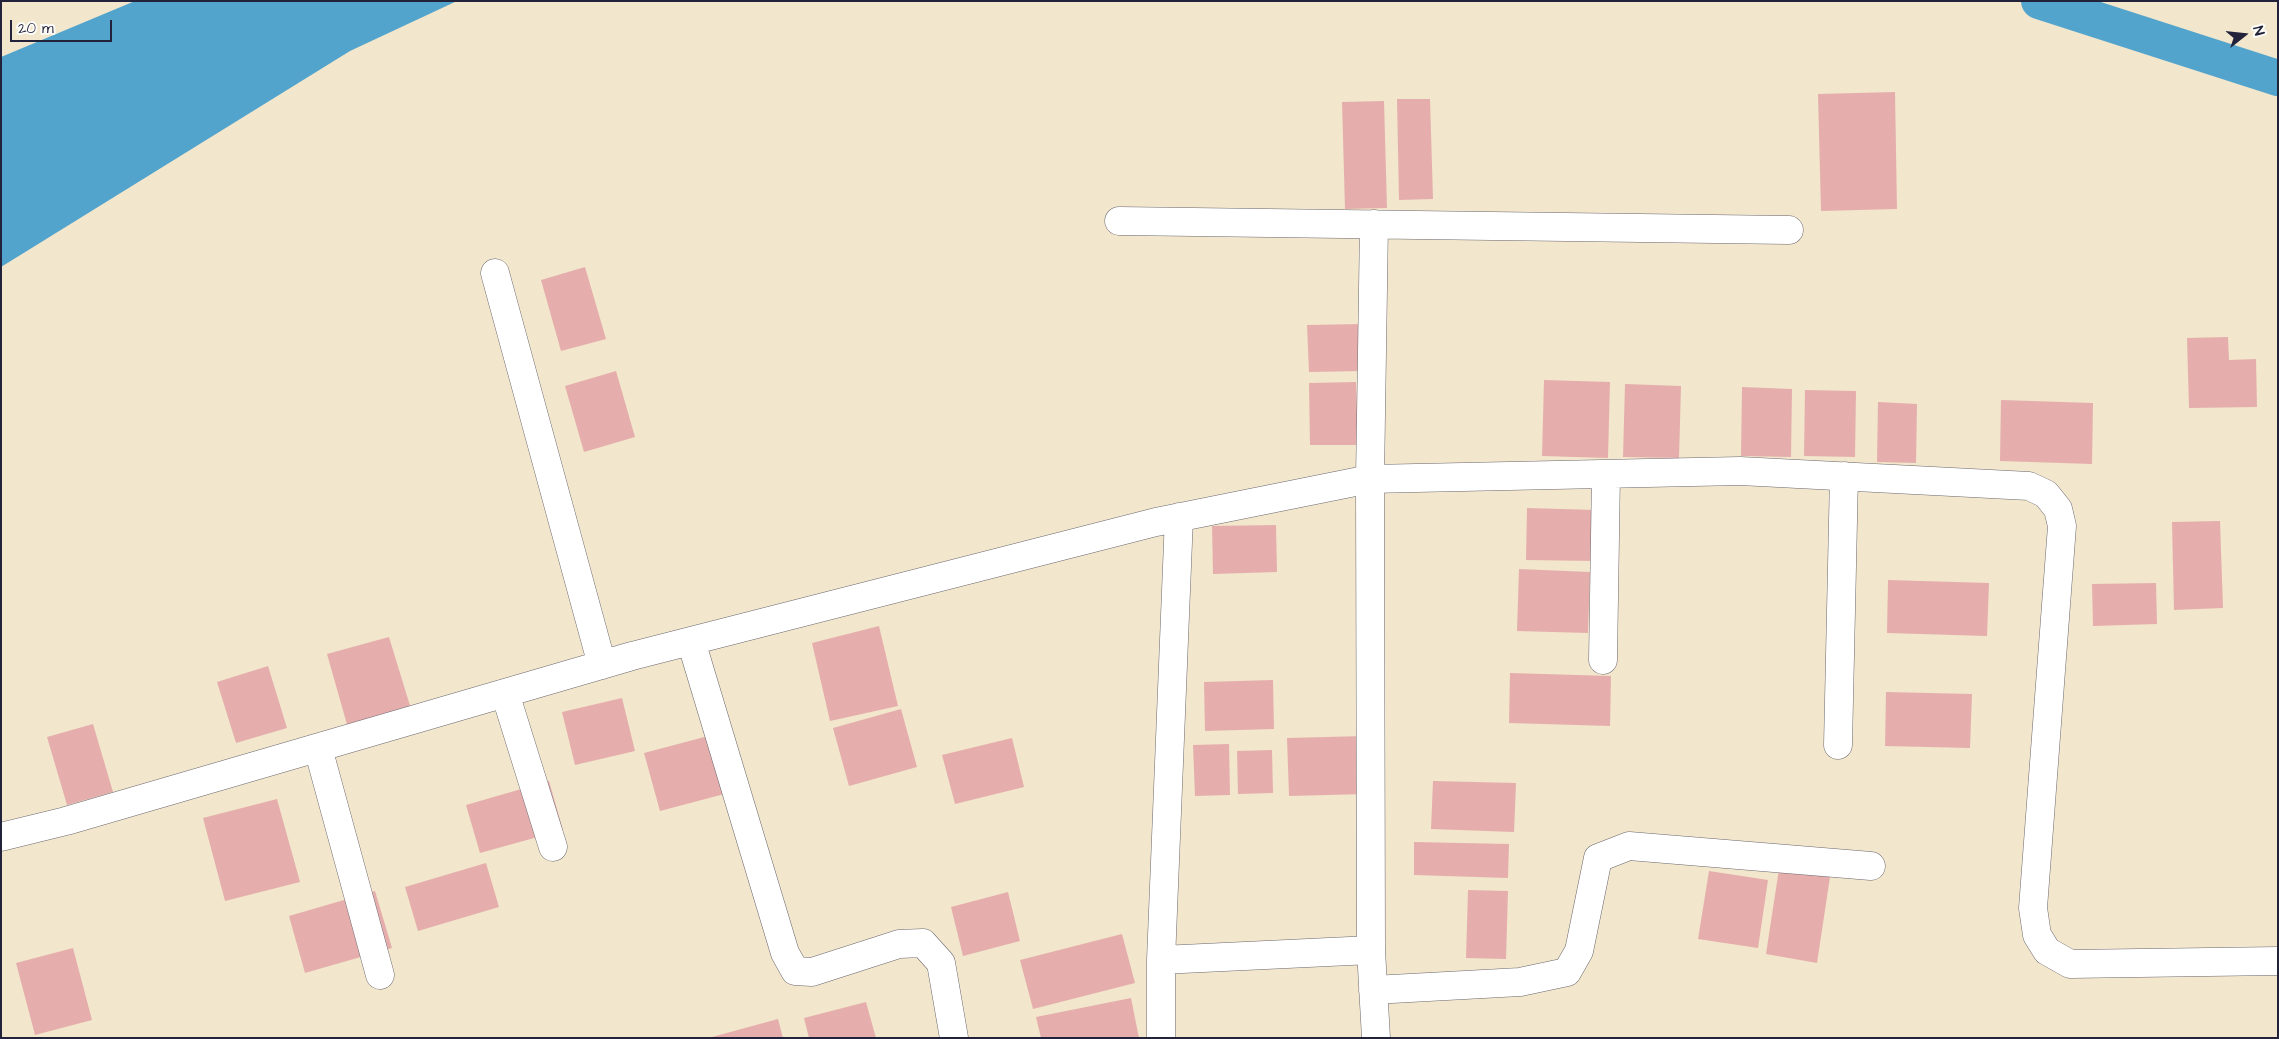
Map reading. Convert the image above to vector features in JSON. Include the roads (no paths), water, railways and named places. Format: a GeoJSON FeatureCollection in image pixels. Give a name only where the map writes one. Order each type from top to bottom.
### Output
{"type":"FeatureCollection","features":[{"type":"Feature","properties":{"kind":"street"},"geometry":{"type":"LineString","coordinates":[[1119,221],[1789,230]]}},
{"type":"Feature","properties":{"kind":"street"},"geometry":{"type":"LineString","coordinates":[[1374,224],[1370,479],[1371,950],[1376,1038]]}},
{"type":"Feature","properties":{"kind":"street"},"geometry":{"type":"LineString","coordinates":[[495,273],[602,665]]}},
{"type":"Feature","properties":{"kind":"street"},"geometry":{"type":"LineString","coordinates":[[1,837],[66,821],[602,665],[691,641],[1179,517],[1370,479],[1740,471],[2029,486],[2046,494],[2058,509],[2062,526],[2032,908],[2037,935],[2047,951],[2070,964],[2278,961]]}},
{"type":"Feature","properties":{"kind":"street"},"geometry":{"type":"LineString","coordinates":[[1603,660],[1606,474]]}},
{"type":"Feature","properties":{"kind":"street"},"geometry":{"type":"LineString","coordinates":[[1838,745],[1844,476]]}},
{"type":"Feature","properties":{"kind":"street"},"geometry":{"type":"LineString","coordinates":[[1161,1038],[1161,960],[1179,517]]}},
{"type":"Feature","properties":{"kind":"street"},"geometry":{"type":"LineString","coordinates":[[691,641],[785,953],[795,971],[812,972],[899,944],[923,943],[941,963],[954,1038]]}},
{"type":"Feature","properties":{"kind":"street"},"geometry":{"type":"LineString","coordinates":[[506,693],[553,847]]}},
{"type":"Feature","properties":{"kind":"street"},"geometry":{"type":"LineString","coordinates":[[318,748],[380,975]]}},
{"type":"Feature","properties":{"kind":"street"},"geometry":{"type":"LineString","coordinates":[[1373,990],[1520,982],[1567,972],[1579,951],[1598,858],[1629,846],[1871,866]]}},
{"type":"Feature","properties":{"kind":"street"},"geometry":{"type":"LineString","coordinates":[[1161,960],[1371,950]]}},
{"type":"Feature","properties":{"kind":"water"},"geometry":{"type":"Polygon","coordinates":[[[135,1],[457,1],[350,51],[1,267],[1,57],[135,1]]]}},
{"type":"Feature","properties":{"kind":"waterway"},"geometry":{"type":"LineString","coordinates":[[2039,1],[2278,78]]}}]}
